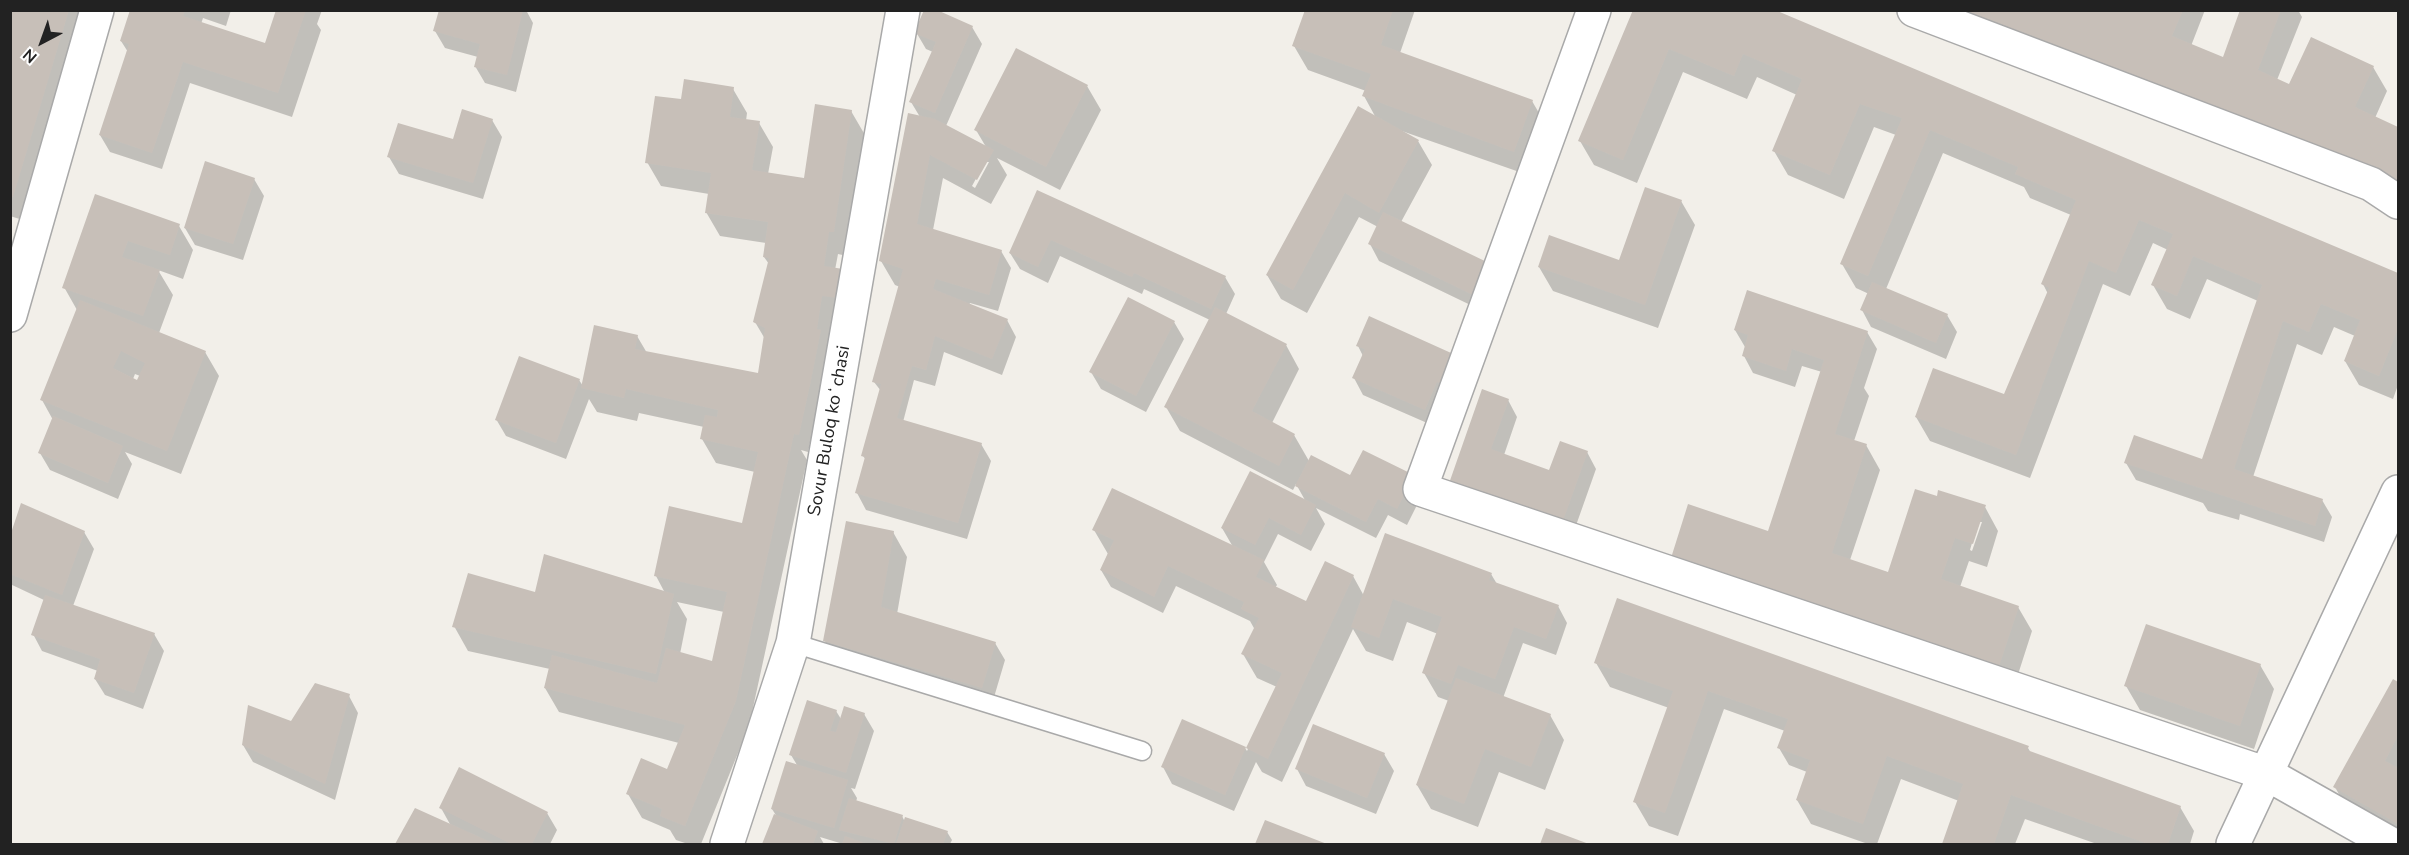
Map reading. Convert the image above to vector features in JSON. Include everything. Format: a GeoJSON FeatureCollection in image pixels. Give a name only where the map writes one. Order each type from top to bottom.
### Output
{"type":"FeatureCollection","features":[{"type":"Feature","properties":{"kind":"street"},"geometry":{"type":"LineString","coordinates":[[10,315],[97,10]]}},
{"type":"Feature","properties":{"kind":"street","name":"Sovur Buloq koʻchasi"},"geometry":{"type":"LineString","coordinates":[[727,844],[793,643],[903,10]]}},
{"type":"Feature","properties":{"kind":"street"},"geometry":{"type":"LineString","coordinates":[[1594,10],[1420,489],[2267,774],[2391,844]]}},
{"type":"Feature","properties":{"kind":"street"},"geometry":{"type":"LineString","coordinates":[[1914,10],[2371,184],[2398,202]]}},
{"type":"Feature","properties":{"kind":"street"},"geometry":{"type":"LineString","coordinates":[[2233,844],[2398,492]]}},
{"type":"Feature","properties":{"kind":"lane"},"geometry":{"type":"LineString","coordinates":[[793,643],[1142,750]]}},
{"type":"Feature","properties":{"kind":"building"},"geometry":{"type":"Polygon","coordinates":[[[10,10],[69,10],[13,197],[10,197],[10,10]]]}},
{"type":"Feature","properties":{"kind":"building"},"geometry":{"type":"Polygon","coordinates":[[[130,10],[185,10],[183,16],[265,43],[276,10],[306,10],[278,93],[183,62],[152,153],[99,135],[129,44],[120,41],[130,10]]]}},
{"type":"Feature","properties":{"kind":"building"},"geometry":{"type":"Polygon","coordinates":[[[439,10],[523,10],[507,75],[474,67],[480,44],[433,31],[439,10]]]}},
{"type":"Feature","properties":{"kind":"building"},"geometry":{"type":"Polygon","coordinates":[[[924,10],[937,10],[973,26],[935,113],[909,102],[936,42],[914,33],[924,10]]]}},
{"type":"Feature","properties":{"kind":"building"},"geometry":{"type":"Polygon","coordinates":[[[1305,10],[1393,10],[1381,45],[1533,100],[1514,152],[1362,96],[1371,74],[1292,46],[1305,10]]]}},
{"type":"Feature","properties":{"kind":"building"},"geometry":{"type":"Polygon","coordinates":[[[1633,10],[1775,10],[2398,273],[2398,329],[2379,376],[2344,361],[2360,320],[2321,304],[2309,332],[2283,321],[2234,469],[2323,499],[2315,526],[2124,463],[2134,435],[2202,459],[2262,285],[2193,256],[2177,296],[2151,285],[2173,234],[2139,220],[2116,273],[2089,261],[2016,455],[1915,417],[1933,368],[2004,394],[2049,288],[2041,284],[2076,200],[2015,174],[2018,167],[1930,130],[1868,276],[1840,264],[1902,118],[1860,104],[1830,175],[1772,151],[1802,79],[1743,54],[1734,76],[1669,49],[1623,160],[1578,141],[1633,10]]]}},
{"type":"Feature","properties":{"kind":"building"},"geometry":{"type":"Polygon","coordinates":[[[1945,10],[2183,10],[2172,36],[2223,57],[2240,10],[2281,10],[2258,70],[2289,84],[2311,37],[2374,66],[2355,107],[2398,127],[2398,191],[1945,10]]]}},
{"type":"Feature","properties":{"kind":"building"},"geometry":{"type":"Polygon","coordinates":[[[1016,48],[1088,85],[1046,167],[974,130],[1016,48]]]}},
{"type":"Feature","properties":{"kind":"building"},"geometry":{"type":"Polygon","coordinates":[[[684,79],[734,87],[730,117],[760,121],[752,170],[804,178],[815,104],[852,110],[834,232],[829,232],[824,266],[843,269],[839,298],[822,296],[817,329],[821,330],[810,385],[799,435],[794,434],[736,701],[685,826],[660,816],[662,809],[626,794],[641,758],[667,769],[685,725],[544,688],[552,655],[657,683],[666,648],[712,661],[727,592],[654,576],[669,506],[742,523],[758,452],[700,439],[705,415],[717,417],[718,410],[626,389],[624,398],[581,388],[594,325],[638,335],[635,349],[758,373],[765,328],[753,322],[769,258],[763,257],[768,222],[705,213],[711,173],[645,163],[655,96],[681,99],[684,79]]]}},
{"type":"Feature","properties":{"kind":"building"},"geometry":{"type":"Polygon","coordinates":[[[1358,106],[1419,140],[1379,213],[1345,193],[1293,290],[1266,275],[1358,106]]]}},
{"type":"Feature","properties":{"kind":"building"},"geometry":{"type":"Polygon","coordinates":[[[462,109],[493,119],[473,183],[387,157],[398,123],[453,139],[462,109]]]}},
{"type":"Feature","properties":{"kind":"building"},"geometry":{"type":"Polygon","coordinates":[[[908,113],[935,119],[994,150],[977,180],[930,155],[917,224],[1002,250],[989,295],[936,279],[933,289],[1008,319],[992,359],[935,336],[926,370],[912,366],[897,418],[982,443],[958,523],[855,493],[865,457],[861,456],[881,384],[872,382],[903,269],[879,261],[908,113]]]}},
{"type":"Feature","properties":{"kind":"building"},"geometry":{"type":"Polygon","coordinates":[[[205,161],[255,178],[233,244],[184,228],[205,161]]]}},
{"type":"Feature","properties":{"kind":"building"},"geometry":{"type":"Polygon","coordinates":[[[1645,187],[1682,200],[1645,305],[1538,267],[1549,235],[1619,260],[1645,187]]]}},
{"type":"Feature","properties":{"kind":"building"},"geometry":{"type":"Polygon","coordinates":[[[1037,190],[1226,276],[1211,309],[1134,273],[1132,277],[1051,240],[1038,267],[1009,253],[1037,190]]]}},
{"type":"Feature","properties":{"kind":"building"},"geometry":{"type":"Polygon","coordinates":[[[95,194],[180,224],[170,255],[128,241],[122,257],[160,270],[143,316],[62,288],[95,194]]]}},
{"type":"Feature","properties":{"kind":"building"},"geometry":{"type":"Polygon","coordinates":[[[1383,212],[1491,264],[1475,296],[1368,244],[1383,212]]]}},
{"type":"Feature","properties":{"kind":"building"},"geometry":{"type":"Polygon","coordinates":[[[1872,282],[1948,314],[1936,343],[1860,310],[1872,282]]]}},
{"type":"Feature","properties":{"kind":"building"},"geometry":{"type":"Polygon","coordinates":[[[1747,290],[1868,331],[1835,434],[1867,444],[1832,553],[1888,572],[1915,489],[1937,496],[1938,490],[1986,505],[1973,544],[1955,538],[1941,579],[2019,606],[1999,666],[1671,558],[1688,504],[1768,531],[1824,360],[1792,349],[1786,371],[1742,356],[1748,335],[1734,330],[1747,290]]]}},
{"type":"Feature","properties":{"kind":"building"},"geometry":{"type":"Polygon","coordinates":[[[1128,297],[1175,321],[1136,396],[1089,372],[1128,297]]]}},
{"type":"Feature","properties":{"kind":"building"},"geometry":{"type":"Polygon","coordinates":[[[80,300],[206,351],[167,451],[40,400],[80,300]],[[121,351],[113,368],[137,380],[145,363],[121,351]]]}},
{"type":"Feature","properties":{"kind":"building"},"geometry":{"type":"Polygon","coordinates":[[[1215,307],[1287,344],[1252,411],[1295,434],[1279,466],[1164,407],[1215,307]]]}},
{"type":"Feature","properties":{"kind":"building"},"geometry":{"type":"Polygon","coordinates":[[[1369,316],[1460,357],[1447,387],[1437,382],[1425,410],[1352,378],[1365,349],[1356,346],[1369,316]]]}},
{"type":"Feature","properties":{"kind":"building"},"geometry":{"type":"Polygon","coordinates":[[[519,356],[580,379],[556,443],[495,420],[519,356]]]}},
{"type":"Feature","properties":{"kind":"building"},"geometry":{"type":"Polygon","coordinates":[[[1482,389],[1509,399],[1491,449],[1549,470],[1560,441],[1588,451],[1559,532],[1446,492],[1482,389]]]}},
{"type":"Feature","properties":{"kind":"building"},"geometry":{"type":"Polygon","coordinates":[[[53,416],[123,446],[108,483],[38,453],[53,416]]]}},
{"type":"Feature","properties":{"kind":"building"},"geometry":{"type":"Polygon","coordinates":[[[1363,450],[1414,475],[1397,509],[1378,499],[1366,522],[1295,486],[1311,455],[1350,475],[1363,450]]]}},
{"type":"Feature","properties":{"kind":"building"},"geometry":{"type":"Polygon","coordinates":[[[1250,471],[1316,505],[1301,535],[1269,518],[1255,545],[1221,528],[1250,471]]]}},
{"type":"Feature","properties":{"kind":"building"},"geometry":{"type":"Polygon","coordinates":[[[1112,488],[1264,560],[1256,577],[1306,601],[1325,561],[1354,575],[1268,759],[1246,748],[1282,673],[1241,654],[1259,618],[1241,609],[1244,602],[1168,566],[1154,597],[1100,570],[1114,540],[1092,530],[1112,488]]]}},
{"type":"Feature","properties":{"kind":"building"},"geometry":{"type":"Polygon","coordinates":[[[21,503],[85,531],[62,595],[10,574],[10,536],[21,503]]]}},
{"type":"Feature","properties":{"kind":"building"},"geometry":{"type":"Polygon","coordinates":[[[846,521],[894,531],[881,607],[996,642],[982,688],[823,641],[846,521]]]}},
{"type":"Feature","properties":{"kind":"building"},"geometry":{"type":"Polygon","coordinates":[[[1385,533],[1492,573],[1489,580],[1559,605],[1546,639],[1514,627],[1495,679],[1458,665],[1451,684],[1422,673],[1442,617],[1393,599],[1379,638],[1351,627],[1385,533]]]}},
{"type":"Feature","properties":{"kind":"building"},"geometry":{"type":"Polygon","coordinates":[[[544,554],[674,594],[656,674],[452,627],[468,573],[535,592],[544,554]]]}},
{"type":"Feature","properties":{"kind":"building"},"geometry":{"type":"Polygon","coordinates":[[[45,595],[155,633],[134,693],[94,679],[100,659],[31,635],[45,595]]]}},
{"type":"Feature","properties":{"kind":"building"},"geometry":{"type":"Polygon","coordinates":[[[1617,598],[2029,746],[2027,750],[2181,806],[2168,844],[2148,844],[2011,795],[1994,844],[1942,844],[1963,784],[1887,756],[1863,824],[1796,800],[1810,760],[1777,748],[1788,719],[1708,691],[1665,813],[1633,802],[1673,691],[1594,663],[1617,598]]]}},
{"type":"Feature","properties":{"kind":"building"},"geometry":{"type":"Polygon","coordinates":[[[2146,624],[2261,664],[2240,726],[2124,686],[2146,624]]]}},
{"type":"Feature","properties":{"kind":"building"},"geometry":{"type":"Polygon","coordinates":[[[1456,678],[1551,714],[1531,767],[1485,749],[1464,804],[1416,785],[1456,678]]]}},
{"type":"Feature","properties":{"kind":"building"},"geometry":{"type":"Polygon","coordinates":[[[2393,679],[2398,682],[2398,736],[2385,761],[2398,768],[2398,824],[2333,787],[2393,679]]]}},
{"type":"Feature","properties":{"kind":"building"},"geometry":{"type":"Polygon","coordinates":[[[315,683],[350,694],[325,784],[242,745],[248,705],[291,721],[315,683]]]}},
{"type":"Feature","properties":{"kind":"building"},"geometry":{"type":"Polygon","coordinates":[[[807,700],[837,710],[830,731],[836,732],[844,706],[865,713],[846,773],[789,755],[807,700]]]}},
{"type":"Feature","properties":{"kind":"building"},"geometry":{"type":"Polygon","coordinates":[[[1182,719],[1246,747],[1225,795],[1161,767],[1182,719]]]}},
{"type":"Feature","properties":{"kind":"building"},"geometry":{"type":"Polygon","coordinates":[[[1313,724],[1385,753],[1367,798],[1295,769],[1313,724]]]}},
{"type":"Feature","properties":{"kind":"building"},"geometry":{"type":"Polygon","coordinates":[[[786,761],[848,780],[834,828],[771,809],[786,761]]]}},
{"type":"Feature","properties":{"kind":"building"},"geometry":{"type":"Polygon","coordinates":[[[459,767],[548,812],[532,844],[511,844],[439,808],[459,767]]]}},
{"type":"Feature","properties":{"kind":"building"},"geometry":{"type":"Polygon","coordinates":[[[849,798],[903,815],[894,844],[839,830],[849,798]]]}},
{"type":"Feature","properties":{"kind":"building"},"geometry":{"type":"Polygon","coordinates":[[[415,808],[495,844],[395,844],[415,808]]]}},
{"type":"Feature","properties":{"kind":"building"},"geometry":{"type":"Polygon","coordinates":[[[774,814],[818,831],[813,844],[762,844],[774,814]]]}},
{"type":"Feature","properties":{"kind":"building"},"geometry":{"type":"Polygon","coordinates":[[[905,817],[948,831],[943,844],[896,844],[905,817]]]}},
{"type":"Feature","properties":{"kind":"building"},"geometry":{"type":"Polygon","coordinates":[[[1265,820],[1327,844],[1255,844],[1265,820]]]}},
{"type":"Feature","properties":{"kind":"building"},"geometry":{"type":"Polygon","coordinates":[[[1546,828],[1589,844],[1540,844],[1546,828]]]}},
{"type":"Feature","properties":{"kind":"building"},"geometry":{"type":"Polygon","coordinates":[[[845,836],[867,844],[842,844],[845,836]]]}}]}
